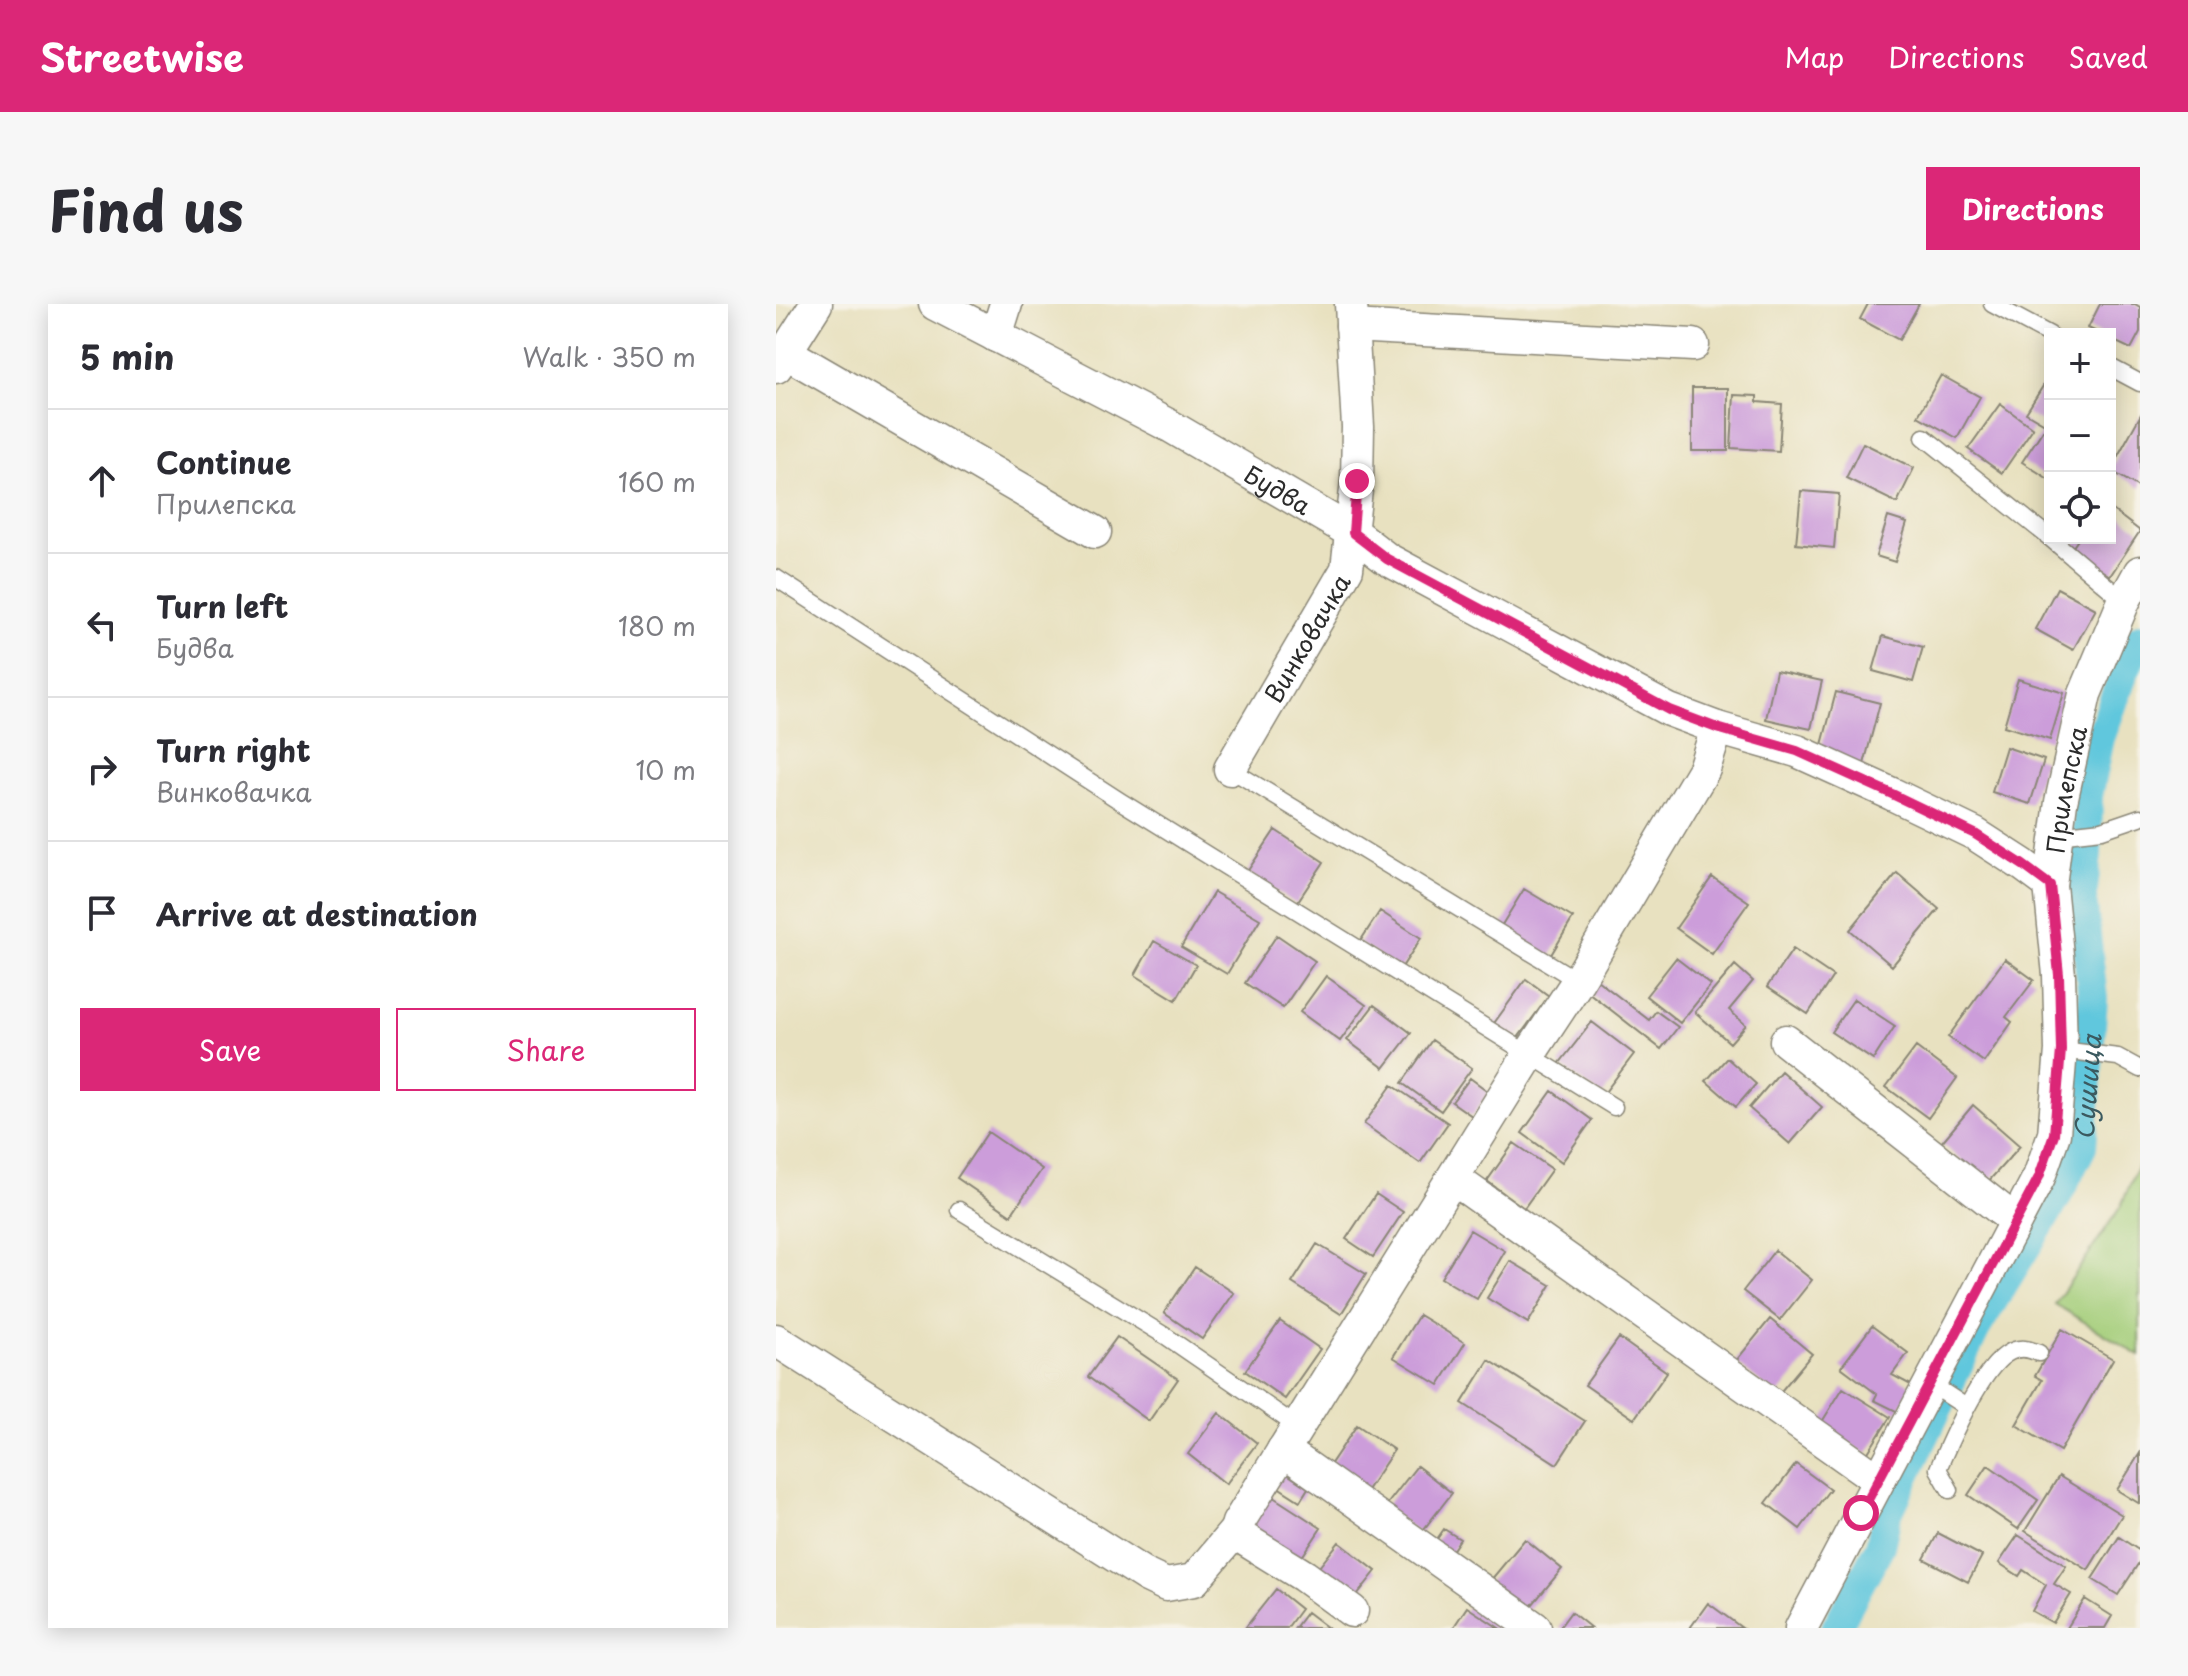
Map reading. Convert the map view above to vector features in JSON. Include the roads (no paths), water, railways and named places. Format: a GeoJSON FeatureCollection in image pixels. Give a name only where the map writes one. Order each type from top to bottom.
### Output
{"type":"FeatureCollection","features":[{"type":"Feature","properties":{"kind":"street"},"geometry":{"type":"LineString","coordinates":[[816,304],[780,360],[1095,532]]}},
{"type":"Feature","properties":{"kind":"street","name":"Будва"},"geometry":{"type":"LineString","coordinates":[[935,304],[1170,426],[1353,533],[1387,559],[1669,710],[1717,728],[1797,751],[1906,801],[1975,834],[2050,885]]}},
{"type":"Feature","properties":{"kind":"street"},"geometry":{"type":"LineString","coordinates":[[996,336],[1006,304]]}},
{"type":"Feature","properties":{"kind":"street"},"geometry":{"type":"LineString","coordinates":[[1351,315],[1693,345]]}},
{"type":"Feature","properties":{"kind":"street","name":"Винковачка"},"geometry":{"type":"LineString","coordinates":[[1230,769],[1347,569],[1353,533],[1358,427],[1351,315]]}},
{"type":"Feature","properties":{"kind":"street","name":"Прилепска"},"geometry":{"type":"LineString","coordinates":[[1801,1628],[1877,1479],[1934,1385],[2014,1220],[2039,1177],[2054,1134],[2069,1051],[2050,885],[2065,834],[2061,802],[2085,694],[2124,601],[2140,572]]}},
{"type":"Feature","properties":{"kind":"street"},"geometry":{"type":"LineString","coordinates":[[776,1340],[1147,1576],[1166,1585],[1194,1580],[1236,1530],[1529,1055],[1578,981],[1704,769],[1717,728]]}},
{"type":"Feature","properties":{"kind":"street"},"geometry":{"type":"LineString","coordinates":[[1786,1041],[2014,1220]]}},
{"type":"Feature","properties":{"kind":"street"},"geometry":{"type":"LineString","coordinates":[[1454,1179],[1877,1479]]}},
{"type":"Feature","properties":{"kind":"street"},"geometry":{"type":"LineString","coordinates":[[1291,1438],[1535,1628]]}},
{"type":"Feature","properties":{"kind":"street"},"geometry":{"type":"LineString","coordinates":[[1236,1530],[1241,1537],[1304,1576],[1352,1611]]}},
{"type":"Feature","properties":{"kind":"lane"},"geometry":{"type":"LineString","coordinates":[[1992,304],[2044,332]]}},
{"type":"Feature","properties":{"kind":"lane"},"geometry":{"type":"LineString","coordinates":[[2116,370],[2140,383]]}},
{"type":"Feature","properties":{"kind":"lane"},"geometry":{"type":"LineString","coordinates":[[1924,437],[2044,533]]}},
{"type":"Feature","properties":{"kind":"lane"},"geometry":{"type":"LineString","coordinates":[[2057,544],[2124,601]]}},
{"type":"Feature","properties":{"kind":"lane"},"geometry":{"type":"LineString","coordinates":[[776,578],[1120,801],[1614,1107]]}},
{"type":"Feature","properties":{"kind":"lane"},"geometry":{"type":"LineString","coordinates":[[1230,769],[1578,981]]}},
{"type":"Feature","properties":{"kind":"lane"},"geometry":{"type":"LineString","coordinates":[[2065,834],[2102,830],[2140,817]]}},
{"type":"Feature","properties":{"kind":"lane"},"geometry":{"type":"LineString","coordinates":[[2069,1051],[2118,1057],[2140,1069]]}},
{"type":"Feature","properties":{"kind":"lane"},"geometry":{"type":"LineString","coordinates":[[959,1210],[1167,1337],[1291,1438]]}},
{"type":"Feature","properties":{"kind":"lane"},"geometry":{"type":"LineString","coordinates":[[1950,1490],[1938,1469],[1963,1404],[2002,1357],[2014,1350],[2028,1349],[2039,1353]]}},
{"type":"Feature","properties":{"kind":"lane"},"geometry":{"type":"LineString","coordinates":[[1934,1385],[1963,1404]]}},
{"type":"Feature","properties":{"kind":"waterway","name":"Сушица"},"geometry":{"type":"LineString","coordinates":[[1836,1628],[1880,1546],[1887,1515],[1976,1328],[2054,1202],[2082,1147],[2093,999],[2082,898],[2087,854],[2088,796],[2100,738],[2140,638]]}}]}
